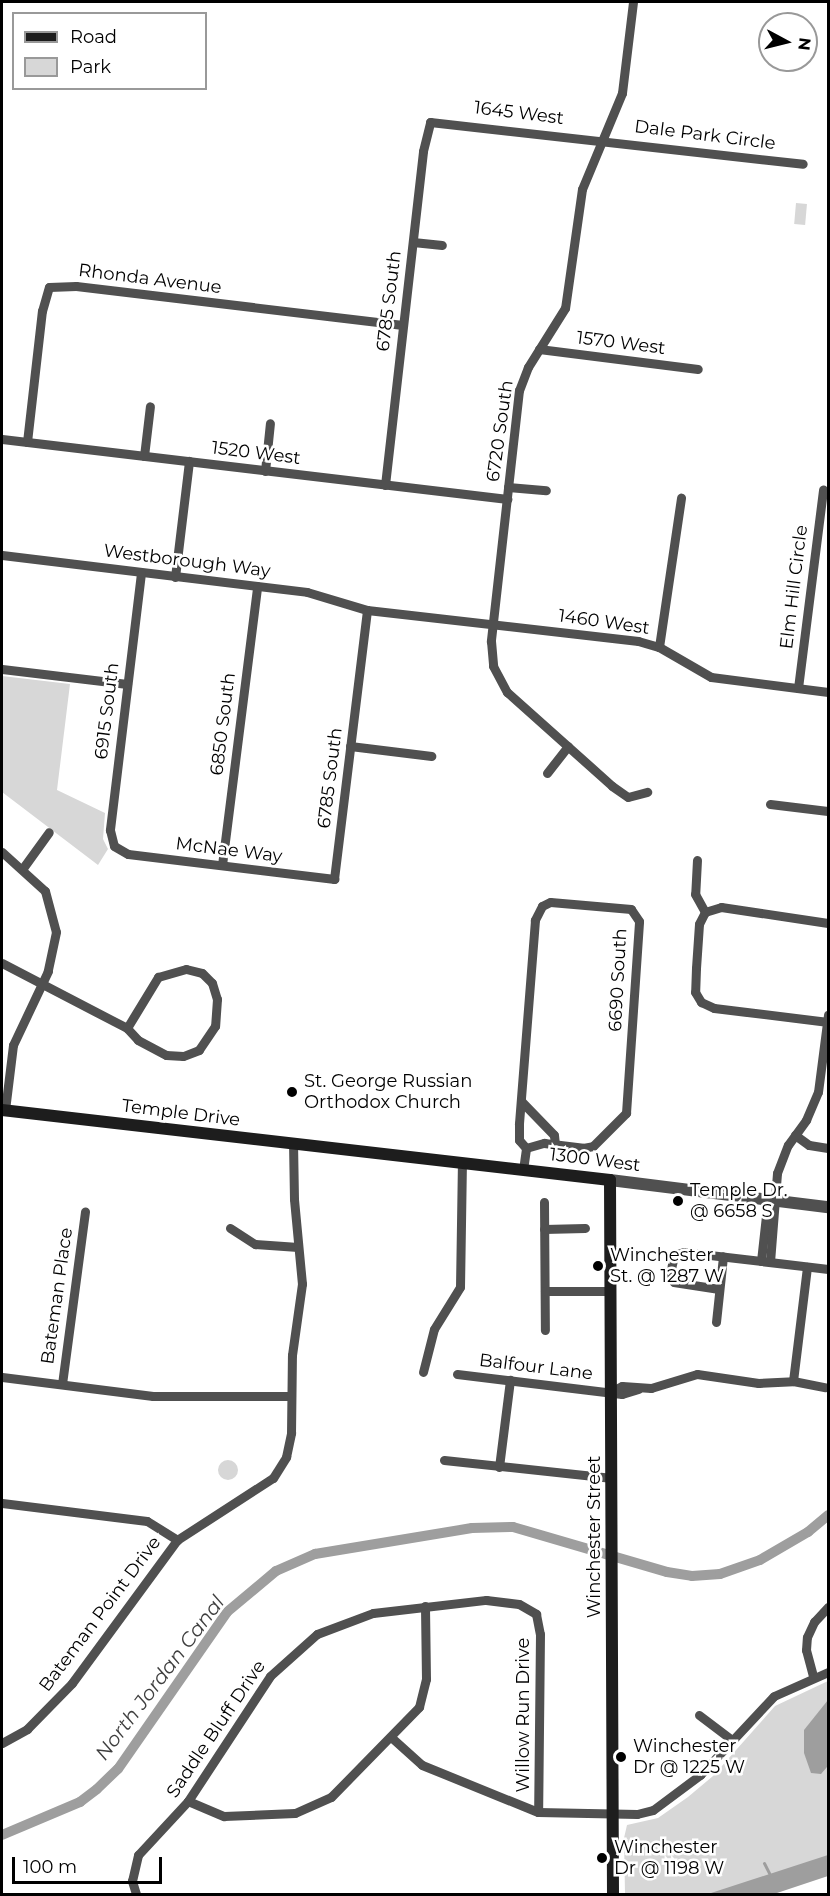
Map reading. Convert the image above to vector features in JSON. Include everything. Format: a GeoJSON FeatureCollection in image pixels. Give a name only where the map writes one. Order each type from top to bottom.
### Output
{"type":"FeatureCollection","features":[{"type":"Feature","properties":{"kind":"main road","name":"Temple Drive"},"geometry":{"type":"LineString","coordinates":[[3,1110],[356,1150]]}},
{"type":"Feature","properties":{"kind":"main road","name":"1300 West"},"geometry":{"type":"LineString","coordinates":[[356,1150],[610,1180]]}},
{"type":"Feature","properties":{"kind":"main road","name":"Winchester Street"},"geometry":{"type":"LineString","coordinates":[[610,1180],[613,1894]]}},
{"type":"Feature","properties":{"kind":"street","name":"6720 South"},"geometry":{"type":"LineString","coordinates":[[633,2],[622,93],[582,189],[565,308],[539,349],[519,390],[492,624],[492,654],[499,680],[568,746],[628,797],[647,792]]}},
{"type":"Feature","properties":{"kind":"street","name":"1645 West"},"geometry":{"type":"LineString","coordinates":[[430,122],[604,140]]}},
{"type":"Feature","properties":{"kind":"street","name":"6785 South"},"geometry":{"type":"LineString","coordinates":[[385,484],[413,242],[430,122]]}},
{"type":"Feature","properties":{"kind":"street","name":"Dale Park Circle"},"geometry":{"type":"LineString","coordinates":[[604,140],[802,164]]}},
{"type":"Feature","properties":{"kind":"street"},"geometry":{"type":"LineString","coordinates":[[413,242],[442,245]]}},
{"type":"Feature","properties":{"kind":"street","name":"Rhonda Avenue"},"geometry":{"type":"LineString","coordinates":[[27,442],[42,311],[49,287],[76,286],[403,325]]}},
{"type":"Feature","properties":{"kind":"street","name":"1570 West"},"geometry":{"type":"LineString","coordinates":[[539,349],[698,369]]}},
{"type":"Feature","properties":{"kind":"street"},"geometry":{"type":"LineString","coordinates":[[144,456],[150,406]]}},
{"type":"Feature","properties":{"kind":"street"},"geometry":{"type":"LineString","coordinates":[[265,471],[270,423]]}},
{"type":"Feature","properties":{"kind":"street","name":"1520 West"},"geometry":{"type":"LineString","coordinates":[[2,439],[507,499]]}},
{"type":"Feature","properties":{"kind":"street"},"geometry":{"type":"LineString","coordinates":[[175,577],[189,461]]}},
{"type":"Feature","properties":{"kind":"street"},"geometry":{"type":"LineString","coordinates":[[508,487],[546,490]]}},
{"type":"Feature","properties":{"kind":"street","name":"Elm Hill Circle"},"geometry":{"type":"LineString","coordinates":[[798,688],[823,490]]}},
{"type":"Feature","properties":{"kind":"street"},"geometry":{"type":"LineString","coordinates":[[659,646],[681,498]]}},
{"type":"Feature","properties":{"kind":"street","name":"Westborough Way"},"geometry":{"type":"LineString","coordinates":[[2,555],[319,595],[367,610]]}},
{"type":"Feature","properties":{"kind":"street","name":"6915 South"},"geometry":{"type":"LineString","coordinates":[[120,850],[111,839],[110,830],[141,573]]}},
{"type":"Feature","properties":{"kind":"street","name":"6850 South"},"geometry":{"type":"LineString","coordinates":[[222,865],[257,586]]}},
{"type":"Feature","properties":{"kind":"street","name":"6785 South"},"geometry":{"type":"LineString","coordinates":[[334,879],[367,610]]}},
{"type":"Feature","properties":{"kind":"street","name":"1460 West"},"geometry":{"type":"LineString","coordinates":[[367,610],[659,646],[711,677],[828,692]]}},
{"type":"Feature","properties":{"kind":"street"},"geometry":{"type":"LineString","coordinates":[[2,669],[127,684]]}},
{"type":"Feature","properties":{"kind":"street"},"geometry":{"type":"LineString","coordinates":[[350,746],[431,756]]}},
{"type":"Feature","properties":{"kind":"street"},"geometry":{"type":"LineString","coordinates":[[547,773],[568,746]]}},
{"type":"Feature","properties":{"kind":"street"},"geometry":{"type":"LineString","coordinates":[[770,804],[828,811]]}},
{"type":"Feature","properties":{"kind":"street"},"geometry":{"type":"LineString","coordinates":[[23,868],[49,832]]}},
{"type":"Feature","properties":{"kind":"street","name":"McNae Way"},"geometry":{"type":"LineString","coordinates":[[120,850],[334,879]]}},
{"type":"Feature","properties":{"kind":"street"},"geometry":{"type":"LineString","coordinates":[[2,852],[23,868],[45,891],[55,916],[55,950],[43,984],[13,1045],[3,1110]]}},
{"type":"Feature","properties":{"kind":"street"},"geometry":{"type":"LineString","coordinates":[[697,860],[695,894],[705,912]]}},
{"type":"Feature","properties":{"kind":"street","name":"6690 South"},"geometry":{"type":"LineString","coordinates":[[523,1170],[525,1148],[519,1140],[535,920],[542,906],[550,902],[631,909],[639,921],[626,1113],[593,1146],[535,1144],[525,1148]]}},
{"type":"Feature","properties":{"kind":"street"},"geometry":{"type":"LineString","coordinates":[[766,1261],[776,1217],[773,1201],[782,1157],[818,1092],[828,1018],[714,1008],[701,1002],[695,992],[699,924],[705,912],[721,907],[828,922]]}},
{"type":"Feature","properties":{"kind":"street"},"geometry":{"type":"LineString","coordinates":[[2,963],[127,1028],[146,1046],[166,1055],[183,1056],[199,1050],[215,1026],[217,999],[212,983],[202,973],[186,969],[158,977],[127,1028]]}},
{"type":"Feature","properties":{"kind":"street"},"geometry":{"type":"LineString","coordinates":[[521,1101],[550,1130],[555,1145]]}},
{"type":"Feature","properties":{"kind":"street"},"geometry":{"type":"LineString","coordinates":[[795,1135],[809,1145],[828,1148]]}},
{"type":"Feature","properties":{"kind":"street","name":"Bateman Point Drive"},"geometry":{"type":"LineString","coordinates":[[2,1743],[27,1729],[72,1683],[177,1540],[273,1478],[290,1445],[292,1355],[301,1301],[293,1143]]}},
{"type":"Feature","properties":{"kind":"street"},"geometry":{"type":"LineString","coordinates":[[423,1372],[432,1348],[434,1329],[460,1287],[462,1163]]}},
{"type":"Feature","properties":{"kind":"street","name":"1300 West"},"geometry":{"type":"LineString","coordinates":[[610,1180],[828,1207]]}},
{"type":"Feature","properties":{"kind":"street"},"geometry":{"type":"LineString","coordinates":[[544,1202],[545,1330]]}},
{"type":"Feature","properties":{"kind":"street","name":"Bateman Place"},"geometry":{"type":"LineString","coordinates":[[62,1384],[85,1212]]}},
{"type":"Feature","properties":{"kind":"street"},"geometry":{"type":"LineString","coordinates":[[230,1228],[255,1244],[297,1247]]}},
{"type":"Feature","properties":{"kind":"street"},"geometry":{"type":"LineString","coordinates":[[544,1229],[585,1228]]}},
{"type":"Feature","properties":{"kind":"street"},"geometry":{"type":"LineString","coordinates":[[719,1289],[674,1282],[670,1267],[677,1253],[723,1256],[828,1269]]}},
{"type":"Feature","properties":{"kind":"street"},"geometry":{"type":"LineString","coordinates":[[716,1322],[723,1256]]}},
{"type":"Feature","properties":{"kind":"street"},"geometry":{"type":"LineString","coordinates":[[793,1381],[807,1267]]}},
{"type":"Feature","properties":{"kind":"street"},"geometry":{"type":"LineString","coordinates":[[545,1291],[610,1291]]}},
{"type":"Feature","properties":{"kind":"street","name":"Balfour Lane"},"geometry":{"type":"LineString","coordinates":[[457,1374],[612,1391],[622,1386],[638,1389],[697,1374],[758,1383],[793,1381],[825,1387]]}},
{"type":"Feature","properties":{"kind":"street"},"geometry":{"type":"LineString","coordinates":[[2,1377],[153,1396],[291,1396]]}},
{"type":"Feature","properties":{"kind":"street"},"geometry":{"type":"LineString","coordinates":[[499,1467],[510,1380]]}},
{"type":"Feature","properties":{"kind":"street"},"geometry":{"type":"LineString","coordinates":[[444,1460],[612,1478]]}},
{"type":"Feature","properties":{"kind":"street"},"geometry":{"type":"LineString","coordinates":[[2,1503],[147,1521],[177,1540]]}},
{"type":"Feature","properties":{"kind":"street","name":"Saddle Bluff Drive"},"geometry":{"type":"LineString","coordinates":[[136,1894],[132,1881],[136,1860],[188,1801],[258,1692],[298,1647],[317,1634],[361,1616],[425,1606],[503,1600],[525,1607],[539,1619]]}},
{"type":"Feature","properties":{"kind":"street"},"geometry":{"type":"LineString","coordinates":[[188,1801],[224,1816],[304,1811],[331,1797],[415,1714],[423,1698],[425,1606]]}},
{"type":"Feature","properties":{"kind":"street"},"geometry":{"type":"LineString","coordinates":[[813,1676],[806,1650],[807,1637],[814,1622],[828,1607]]}},
{"type":"Feature","properties":{"kind":"street","name":"Willow Run Drive"},"geometry":{"type":"LineString","coordinates":[[538,1812],[539,1619]]}},
{"type":"Feature","properties":{"kind":"street"},"geometry":{"type":"LineString","coordinates":[[392,1738],[423,1765],[538,1812],[613,1815],[644,1813],[666,1802],[700,1775],[774,1696],[813,1676],[828,1672]]}},
{"type":"Feature","properties":{"kind":"street"},"geometry":{"type":"LineString","coordinates":[[699,1715],[732,1740]]}},
{"type":"Feature","properties":{"kind":"green space"},"geometry":{"type":"Polygon","coordinates":[[[796,203],[807,204],[805,225],[794,224],[796,203]]]}},
{"type":"Feature","properties":{"kind":"green space"},"geometry":{"type":"Polygon","coordinates":[[[2,676],[70,684],[57,790],[105,813],[103,839],[108,849],[98,865],[2,792],[2,676]]]}},
{"type":"Feature","properties":{"kind":"green space"},"geometry":{"type":"Polygon","coordinates":[[[228,1460],[235,1463],[238,1470],[235,1477],[228,1480],[221,1477],[218,1470],[221,1463],[228,1460]]]}},
{"type":"Feature","properties":{"kind":"green space"},"geometry":{"type":"Polygon","coordinates":[[[828,1681],[828,1863],[738,1894],[625,1894],[624,1838],[627,1825],[658,1818],[688,1797],[713,1776],[775,1706],[828,1681]]]}},
{"type":"Feature","properties":{"kind":"shaded area"},"geometry":{"type":"Polygon","coordinates":[[[828,1700],[827,1767],[821,1774],[811,1773],[804,1753],[804,1730],[828,1700]]]}},
{"type":"Feature","properties":{"kind":"shaded area"},"geometry":{"type":"Polygon","coordinates":[[[828,1855],[828,1876],[774,1894],[708,1894],[828,1855]]]}},
{"type":"Feature","properties":{"kind":"waterway","name":"North Jordan Canal"},"geometry":{"type":"LineString","coordinates":[[2,1835],[80,1802],[97,1789],[118,1769],[227,1612],[276,1571],[315,1554],[472,1528],[513,1527],[667,1572],[692,1576],[720,1574],[760,1560],[808,1532],[828,1515]]}},
{"type":"Feature","properties":{"kind":"waterway"},"geometry":{"type":"LineString","coordinates":[[764,1863],[770,1875]]}},
{"type":"Feature","properties":{"kind":"place","name":"St. George Russian Orthodox Church"},"geometry":{"type":"Point","coordinates":[292,1092]}},
{"type":"Feature","properties":{"kind":"place","name":"Temple Dr. @ 6658 S"},"geometry":{"type":"Point","coordinates":[678,1201]}},
{"type":"Feature","properties":{"kind":"place","name":"Winchester St. @ 1287 W"},"geometry":{"type":"Point","coordinates":[598,1266]}},
{"type":"Feature","properties":{"kind":"place","name":"Winchester Dr @ 1225 W"},"geometry":{"type":"Point","coordinates":[621,1757]}},
{"type":"Feature","properties":{"kind":"place","name":"Winchester Dr @ 1198 W"},"geometry":{"type":"Point","coordinates":[602,1858]}}]}
